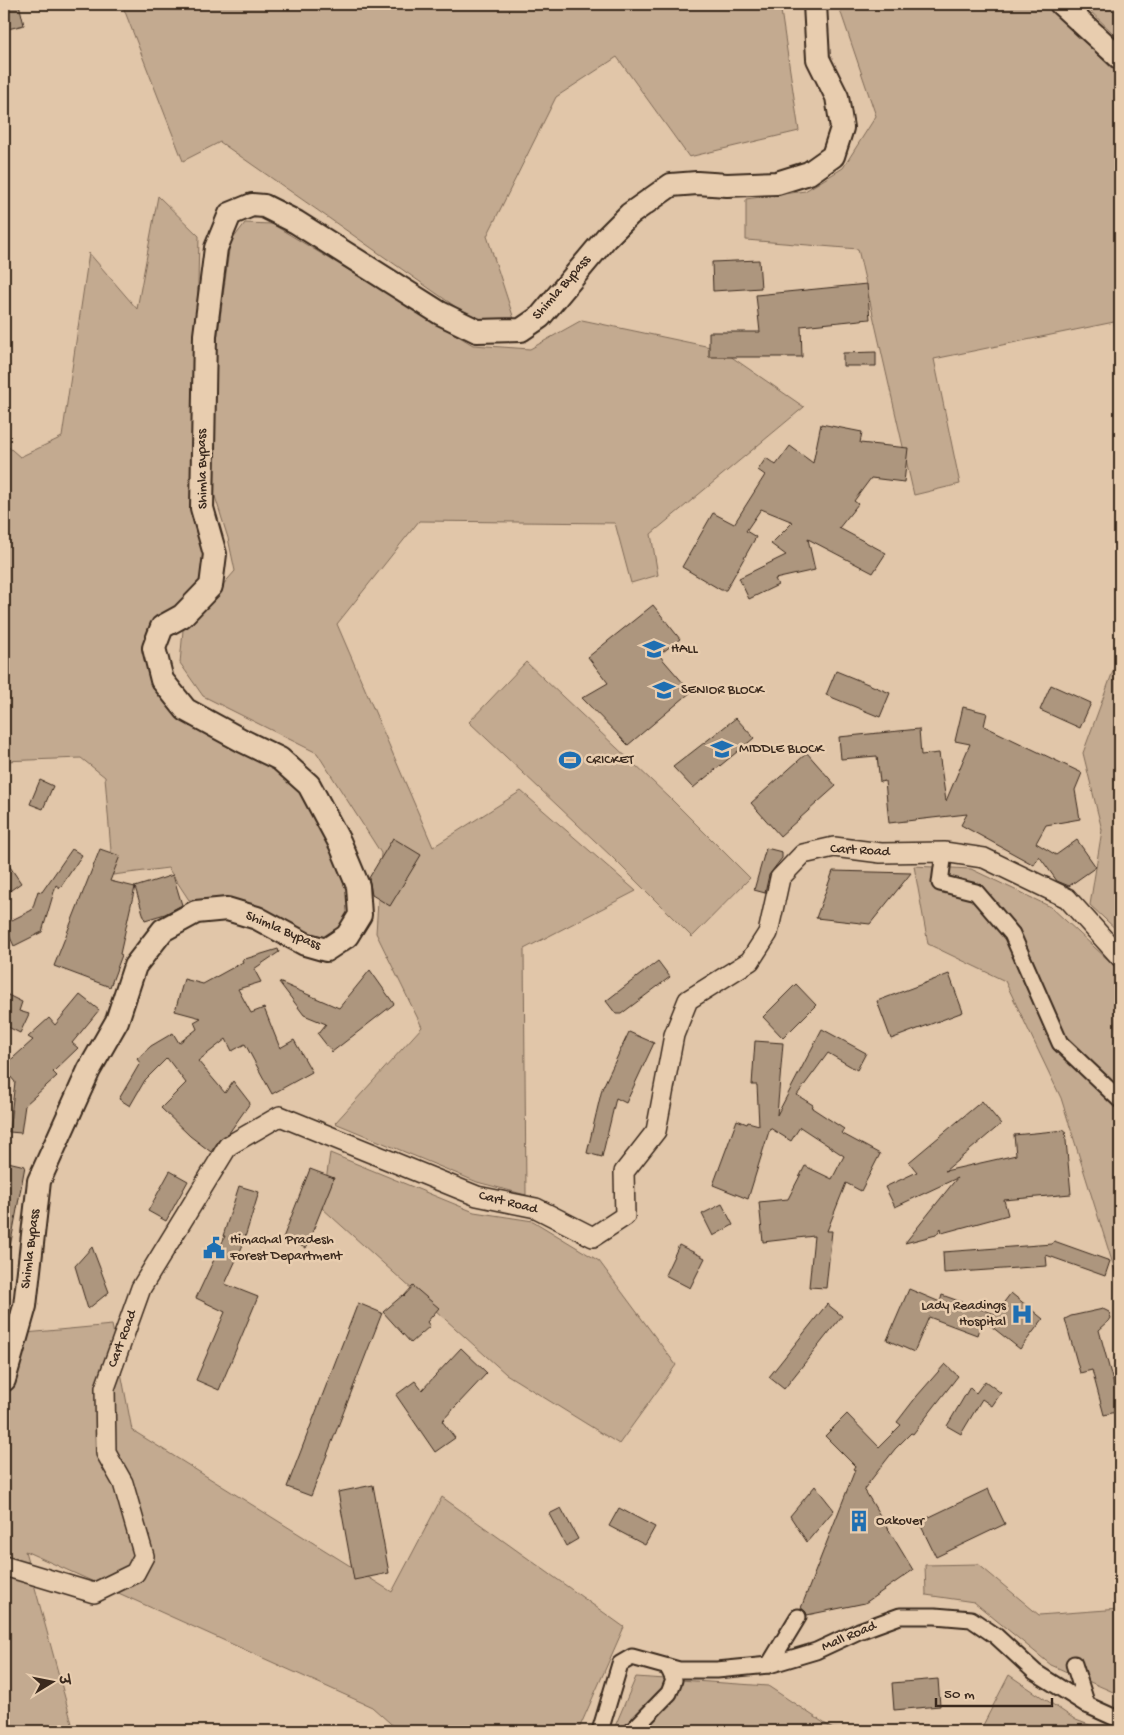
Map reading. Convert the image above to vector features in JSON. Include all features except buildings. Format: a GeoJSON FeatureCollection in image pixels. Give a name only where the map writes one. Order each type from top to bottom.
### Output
{"type":"FeatureCollection","features":[{"type":"Feature","properties":{"kind":"highway","name":"Shimla Bypass"},"geometry":{"type":"LineString","coordinates":[[4,1380],[25,1306],[40,1181],[90,1070],[116,1021],[135,966],[162,930],[196,912],[227,909],[257,918],[305,944],[326,950],[347,936],[360,915],[358,886],[340,843],[309,785],[280,759],[186,710],[162,680],[154,648],[162,627],[182,616],[211,586],[215,554],[202,508],[205,335],[216,248],[230,214],[252,205],[264,206],[296,222],[440,313],[477,331],[520,330],[540,317],[606,238],[630,214],[671,185],[777,183],[809,173],[833,156],[842,128],[837,97],[818,59],[815,4]]}},
{"type":"Feature","properties":{"kind":"highway"},"geometry":{"type":"LineString","coordinates":[[1061,4],[1120,58]]}},
{"type":"Feature","properties":{"kind":"main road","name":"Cart Road"},"geometry":{"type":"LineString","coordinates":[[4,1566],[94,1593],[135,1573],[144,1556],[123,1483],[106,1453],[105,1388],[141,1288],[228,1146],[280,1116],[477,1196],[536,1208],[592,1237],[625,1216],[624,1172],[656,1131],[674,1036],[688,1000],[750,961],[768,933],[780,878],[803,854],[834,847],[881,853],[944,852],[984,858],[1067,898],[1120,957]]}},
{"type":"Feature","properties":{"kind":"street"},"geometry":{"type":"LineString","coordinates":[[944,852],[940,883],[976,892],[1012,934],[1060,1042],[1120,1100]]}},
{"type":"Feature","properties":{"kind":"street","name":"Mall Road"},"geometry":{"type":"LineString","coordinates":[[600,1731],[620,1664],[632,1657],[679,1670],[717,1670],[770,1665],[816,1651],[859,1631],[900,1616],[971,1619],[996,1636],[1035,1672],[1087,1705],[1120,1720]]}},
{"type":"Feature","properties":{"kind":"street"},"geometry":{"type":"LineString","coordinates":[[770,1665],[798,1617]]}},
{"type":"Feature","properties":{"kind":"street"},"geometry":{"type":"LineString","coordinates":[[1074,1664],[1087,1705]]}},
{"type":"Feature","properties":{"kind":"street"},"geometry":{"type":"LineString","coordinates":[[632,1731],[669,1693],[674,1680],[668,1667]]}},
{"type":"Feature","properties":{"kind":"shaded area"},"geometry":{"type":"Polygon","coordinates":[[[122,4],[780,4],[799,131],[689,157],[617,57],[556,97],[487,236],[514,319],[473,319],[220,142],[183,161],[122,4]]]}},
{"type":"Feature","properties":{"kind":"shaded area"},"geometry":{"type":"Polygon","coordinates":[[[838,4],[1045,4],[1120,76],[1120,350],[1114,322],[934,359],[960,484],[914,495],[858,249],[746,240],[746,199],[805,191],[843,168],[876,116],[838,4]]]}},
{"type":"Feature","properties":{"kind":"shaded area"},"geometry":{"type":"Polygon","coordinates":[[[1083,4],[1120,4],[1120,40],[1083,4]]]}},
{"type":"Feature","properties":{"kind":"shaded area"},"geometry":{"type":"Polygon","coordinates":[[[158,196],[199,236],[197,335],[207,554],[204,585],[156,626],[157,683],[277,765],[304,790],[353,888],[353,916],[323,943],[228,903],[189,900],[168,868],[113,875],[105,777],[81,758],[4,761],[4,443],[20,457],[62,437],[89,253],[137,309],[158,196]]]}},
{"type":"Feature","properties":{"kind":"shaded area"},"geometry":{"type":"Polygon","coordinates":[[[245,223],[272,224],[473,345],[530,349],[582,320],[720,349],[804,407],[651,534],[658,575],[631,583],[615,523],[419,521],[337,624],[433,847],[521,791],[636,891],[524,949],[526,1195],[477,1182],[335,1123],[422,1027],[376,933],[381,853],[317,753],[203,696],[180,663],[183,630],[235,571],[228,538],[213,490],[215,356],[230,243],[245,223]]]}},
{"type":"Feature","properties":{"kind":"shaded area"},"geometry":{"type":"Polygon","coordinates":[[[1120,652],[1120,933],[1090,905],[1102,830],[1083,753],[1120,652]]]}},
{"type":"Feature","properties":{"kind":"shaded area","name":"CRICKET"},"geometry":{"type":"Polygon","coordinates":[[[526,662],[670,798],[750,878],[692,937],[612,857],[469,722],[526,662]]]}},
{"type":"Feature","properties":{"kind":"shaded area"},"geometry":{"type":"Polygon","coordinates":[[[914,866],[971,869],[1051,907],[1120,971],[1120,1277],[1116,1274],[1061,1098],[1005,981],[928,944],[914,866]]]}},
{"type":"Feature","properties":{"kind":"shaded area"},"geometry":{"type":"Polygon","coordinates":[[[330,1153],[474,1212],[533,1221],[599,1261],[676,1365],[619,1444],[506,1374],[322,1208],[330,1153]]]}},
{"type":"Feature","properties":{"kind":"shaded area"},"geometry":{"type":"Polygon","coordinates":[[[112,1325],[132,1430],[392,1592],[442,1497],[624,1627],[578,1731],[399,1731],[372,1707],[25,1551],[74,1731],[4,1731],[4,1335],[112,1325]]]}},
{"type":"Feature","properties":{"kind":"shaded area"},"geometry":{"type":"Polygon","coordinates":[[[978,1564],[1039,1615],[1120,1609],[1120,1695],[1051,1665],[974,1602],[926,1595],[925,1565],[978,1564]]]}},
{"type":"Feature","properties":{"kind":"shaded area"},"geometry":{"type":"Polygon","coordinates":[[[1009,1675],[1076,1720],[1105,1731],[980,1731],[1009,1675]]]}},
{"type":"Feature","properties":{"kind":"shaded area"},"geometry":{"type":"Polygon","coordinates":[[[636,1677],[768,1686],[833,1729],[872,1731],[613,1731],[636,1677]]]}},
{"type":"Feature","properties":{"kind":"place","name":"HALL"},"geometry":{"type":"Point","coordinates":[654,649]}},
{"type":"Feature","properties":{"kind":"place","name":"SENIOR BLOCK"},"geometry":{"type":"Point","coordinates":[664,690]}},
{"type":"Feature","properties":{"kind":"place","name":"MIDDLE BLOCK"},"geometry":{"type":"Point","coordinates":[722,749]}},
{"type":"Feature","properties":{"kind":"place","name":"CRICKET"},"geometry":{"type":"Point","coordinates":[570,760]}},
{"type":"Feature","properties":{"kind":"place","name":"Himachal Pradesh Forest Department"},"geometry":{"type":"Point","coordinates":[214,1248]}},
{"type":"Feature","properties":{"kind":"place","name":"Lady Readings Hospital"},"geometry":{"type":"Point","coordinates":[1022,1314]}},
{"type":"Feature","properties":{"kind":"place","name":"Oakover"},"geometry":{"type":"Point","coordinates":[859,1521]}}]}
